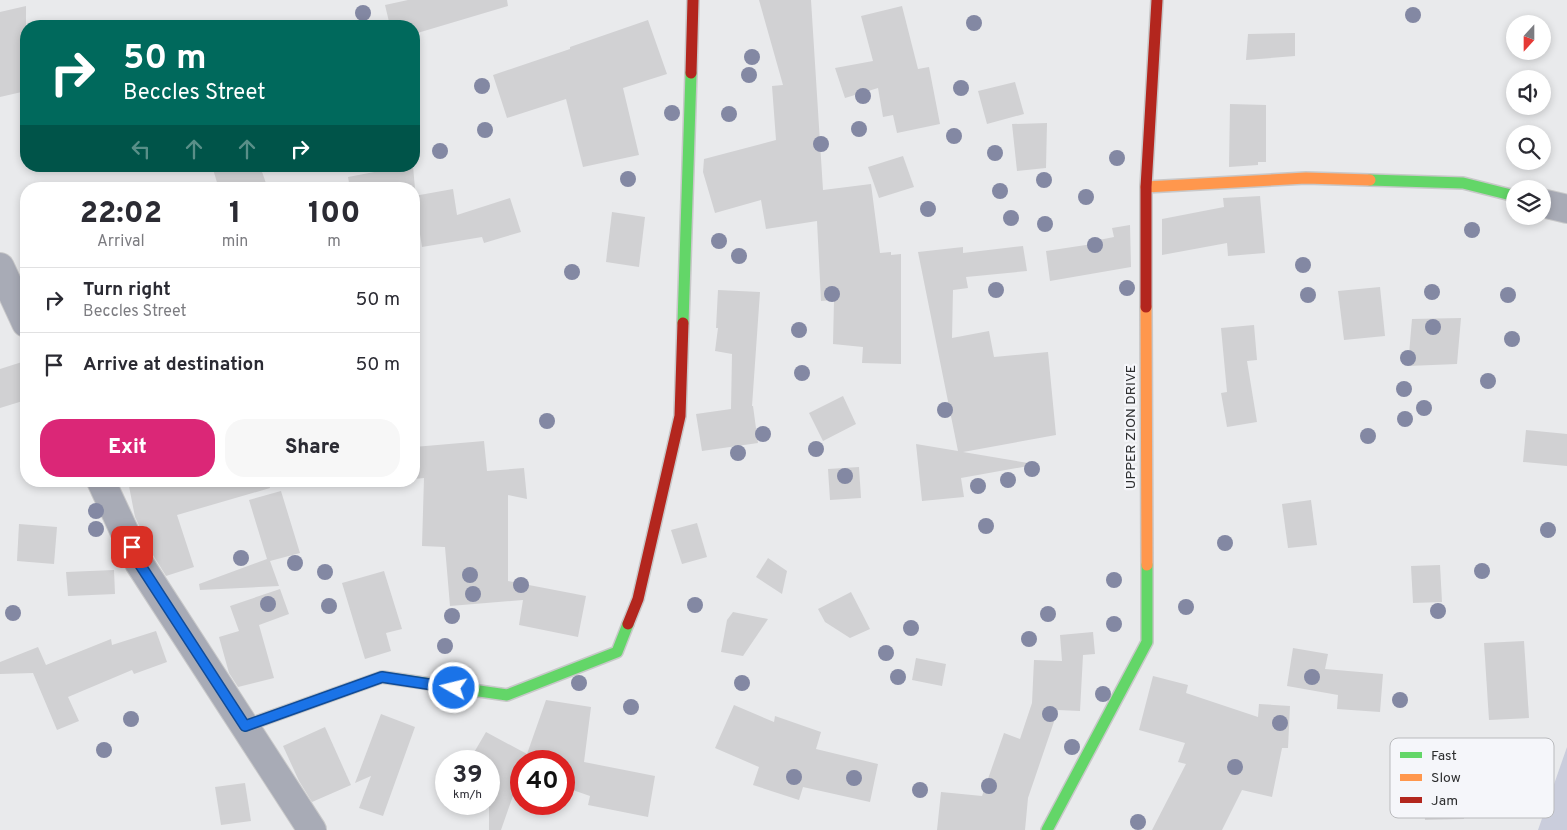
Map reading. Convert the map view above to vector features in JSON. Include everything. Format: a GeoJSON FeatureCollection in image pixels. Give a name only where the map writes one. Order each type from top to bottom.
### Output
{"type":"FeatureCollection","features":[{"type":"Feature","properties":{"kind":"street"},"geometry":{"type":"LineString","coordinates":[[245,726],[382,677],[508,695],[617,652],[638,599],[680,416],[693,0]]}},
{"type":"Feature","properties":{"kind":"street","name":"UPPER ZION DRIVE"},"geometry":{"type":"LineString","coordinates":[[1046,830],[1147,642],[1146,187],[1157,0]]}},
{"type":"Feature","properties":{"kind":"street"},"geometry":{"type":"LineString","coordinates":[[1146,187],[1306,178],[1463,183],[1506,194]]}},
{"type":"Feature","properties":{"kind":"street"},"geometry":{"type":"LineString","coordinates":[[1551,205],[1567,209]]}},
{"type":"Feature","properties":{"kind":"street"},"geometry":{"type":"LineString","coordinates":[[0,267],[20,310]]}},
{"type":"Feature","properties":{"kind":"street"},"geometry":{"type":"LineString","coordinates":[[103,487],[139,563],[312,830]]}},
{"type":"Feature","properties":{"kind":"shaded area"},"geometry":{"type":"Polygon","coordinates":[[[1567,747],[1567,830],[1538,830],[1542,818],[1554,818],[1554,784],[1567,747]]]}},
{"type":"Feature","properties":{"kind":"building"},"geometry":{"type":"Polygon","coordinates":[[[408,0],[507,0],[508,6],[420,32],[420,20],[389,20],[385,5],[408,0]]]}},
{"type":"Feature","properties":{"kind":"building"},"geometry":{"type":"Polygon","coordinates":[[[759,0],[811,0],[823,190],[871,184],[880,253],[891,252],[891,255],[901,254],[901,364],[862,363],[863,347],[833,344],[834,300],[821,301],[817,221],[766,229],[761,200],[715,213],[703,172],[704,159],[776,140],[772,86],[783,85],[759,0]]]}},
{"type":"Feature","properties":{"kind":"building"},"geometry":{"type":"Polygon","coordinates":[[[26,6],[26,20],[20,20],[20,92],[0,97],[0,12],[26,6]]]}},
{"type":"Feature","properties":{"kind":"building"},"geometry":{"type":"Polygon","coordinates":[[[902,6],[918,69],[929,67],[940,124],[897,133],[893,115],[883,117],[878,88],[845,98],[835,68],[873,61],[861,16],[902,6]]]}},
{"type":"Feature","properties":{"kind":"building"},"geometry":{"type":"Polygon","coordinates":[[[648,20],[667,74],[623,88],[639,155],[583,167],[566,99],[507,118],[493,75],[648,20]]]}},
{"type":"Feature","properties":{"kind":"building"},"geometry":{"type":"Polygon","coordinates":[[[1295,33],[1295,56],[1246,60],[1248,34],[1295,33]]]}},
{"type":"Feature","properties":{"kind":"building"},"geometry":{"type":"Polygon","coordinates":[[[1015,82],[1024,114],[987,124],[978,91],[1015,82]]]}},
{"type":"Feature","properties":{"kind":"building"},"geometry":{"type":"Polygon","coordinates":[[[1230,104],[1266,105],[1266,162],[1258,162],[1258,165],[1229,167],[1230,104]]]}},
{"type":"Feature","properties":{"kind":"building"},"geometry":{"type":"Polygon","coordinates":[[[1047,123],[1046,168],[1017,171],[1012,124],[1047,123]]]}},
{"type":"Feature","properties":{"kind":"building"},"geometry":{"type":"Polygon","coordinates":[[[903,156],[914,187],[879,198],[868,167],[903,156]]]}},
{"type":"Feature","properties":{"kind":"building"},"geometry":{"type":"Polygon","coordinates":[[[214,172],[262,172],[266,182],[217,182],[214,172]]]}},
{"type":"Feature","properties":{"kind":"building"},"geometry":{"type":"Polygon","coordinates":[[[374,172],[414,172],[414,182],[349,182],[348,177],[374,172]]]}},
{"type":"Feature","properties":{"kind":"building"},"geometry":{"type":"Polygon","coordinates":[[[453,189],[457,215],[510,198],[521,232],[484,243],[482,237],[422,247],[420,234],[420,195],[453,189]]]}},
{"type":"Feature","properties":{"kind":"building"},"geometry":{"type":"Polygon","coordinates":[[[1260,196],[1265,253],[1228,256],[1227,243],[1162,255],[1162,219],[1224,207],[1223,198],[1260,196]]]}},
{"type":"Feature","properties":{"kind":"building"},"geometry":{"type":"Polygon","coordinates":[[[612,212],[645,217],[639,267],[606,262],[612,212]]]}},
{"type":"Feature","properties":{"kind":"building"},"geometry":{"type":"Polygon","coordinates":[[[1130,225],[1131,267],[1050,281],[1046,251],[1099,243],[1099,240],[1114,237],[1112,228],[1130,225]]]}},
{"type":"Feature","properties":{"kind":"building"},"geometry":{"type":"Polygon","coordinates":[[[1023,246],[1027,271],[966,277],[968,288],[953,290],[952,338],[989,331],[994,357],[1048,352],[1056,435],[963,452],[1028,463],[1028,466],[961,478],[964,497],[922,501],[916,444],[958,451],[918,252],[963,247],[963,253],[1023,246]]]}},
{"type":"Feature","properties":{"kind":"building"},"geometry":{"type":"Polygon","coordinates":[[[1380,287],[1385,336],[1344,340],[1338,291],[1380,287]]]}},
{"type":"Feature","properties":{"kind":"building"},"geometry":{"type":"Polygon","coordinates":[[[718,290],[760,292],[752,406],[758,443],[702,451],[696,414],[731,409],[732,354],[715,351],[718,328],[716,328],[718,290]]]}},
{"type":"Feature","properties":{"kind":"building"},"geometry":{"type":"Polygon","coordinates":[[[1461,318],[1457,364],[1408,366],[1412,319],[1461,318]]]}},
{"type":"Feature","properties":{"kind":"building"},"geometry":{"type":"Polygon","coordinates":[[[1254,325],[1257,360],[1247,361],[1257,422],[1227,427],[1221,393],[1227,392],[1221,328],[1254,325]]]}},
{"type":"Feature","properties":{"kind":"building"},"geometry":{"type":"Polygon","coordinates":[[[20,363],[20,402],[0,408],[0,369],[20,363]]]}},
{"type":"Feature","properties":{"kind":"building"},"geometry":{"type":"Polygon","coordinates":[[[843,396],[856,424],[823,441],[809,413],[843,396]]]}},
{"type":"Feature","properties":{"kind":"building"},"geometry":{"type":"Polygon","coordinates":[[[1526,430],[1567,434],[1567,466],[1523,462],[1526,430]]]}},
{"type":"Feature","properties":{"kind":"building"},"geometry":{"type":"Polygon","coordinates":[[[484,441],[487,471],[524,468],[527,499],[508,495],[508,581],[586,596],[578,637],[519,625],[523,600],[450,606],[445,547],[422,546],[424,478],[420,478],[420,446],[484,441]]]}},
{"type":"Feature","properties":{"kind":"building"},"geometry":{"type":"Polygon","coordinates":[[[859,467],[861,498],[830,500],[828,469],[859,467]]]}},
{"type":"Feature","properties":{"kind":"building"},"geometry":{"type":"Polygon","coordinates":[[[129,487],[270,487],[177,515],[194,567],[166,576],[153,555],[135,517],[129,487]]]}},
{"type":"Feature","properties":{"kind":"building"},"geometry":{"type":"Polygon","coordinates":[[[281,491],[300,553],[270,561],[279,586],[200,590],[199,584],[267,559],[249,500],[281,491]]]}},
{"type":"Feature","properties":{"kind":"building"},"geometry":{"type":"Polygon","coordinates":[[[1311,500],[1317,545],[1288,548],[1282,504],[1311,500]]]}},
{"type":"Feature","properties":{"kind":"building"},"geometry":{"type":"Polygon","coordinates":[[[697,523],[707,557],[682,564],[671,530],[697,523]]]}},
{"type":"Feature","properties":{"kind":"building"},"geometry":{"type":"Polygon","coordinates":[[[19,524],[57,527],[54,564],[17,561],[19,524]]]}},
{"type":"Feature","properties":{"kind":"building"},"geometry":{"type":"Polygon","coordinates":[[[768,558],[787,571],[782,594],[756,577],[768,558]]]}},
{"type":"Feature","properties":{"kind":"building"},"geometry":{"type":"Polygon","coordinates":[[[1440,565],[1442,602],[1413,603],[1411,566],[1440,565]]]}},
{"type":"Feature","properties":{"kind":"building"},"geometry":{"type":"Polygon","coordinates":[[[114,570],[115,594],[68,596],[66,572],[114,570]]]}},
{"type":"Feature","properties":{"kind":"building"},"geometry":{"type":"Polygon","coordinates":[[[384,571],[402,629],[386,633],[391,651],[365,659],[342,583],[384,571]]]}},
{"type":"Feature","properties":{"kind":"building"},"geometry":{"type":"Polygon","coordinates":[[[280,589],[289,614],[259,625],[274,678],[238,687],[229,673],[219,637],[239,631],[230,606],[280,589]]]}},
{"type":"Feature","properties":{"kind":"building"},"geometry":{"type":"Polygon","coordinates":[[[851,592],[870,629],[850,638],[825,622],[818,609],[851,592]]]}},
{"type":"Feature","properties":{"kind":"building"},"geometry":{"type":"Polygon","coordinates":[[[733,612],[768,619],[743,656],[721,652],[727,620],[733,612]]]}},
{"type":"Feature","properties":{"kind":"building"},"geometry":{"type":"Polygon","coordinates":[[[156,631],[167,662],[134,674],[132,670],[68,697],[79,721],[57,730],[33,673],[0,674],[0,662],[38,647],[46,665],[111,639],[112,645],[156,631]]]}},
{"type":"Feature","properties":{"kind":"building"},"geometry":{"type":"Polygon","coordinates":[[[1093,632],[1095,654],[1083,655],[1080,711],[1058,710],[1028,798],[1025,830],[937,830],[941,792],[982,796],[1004,733],[1020,739],[1032,703],[1034,660],[1062,661],[1060,635],[1093,632]]]}},
{"type":"Feature","properties":{"kind":"building"},"geometry":{"type":"Polygon","coordinates":[[[1524,641],[1529,718],[1489,720],[1484,643],[1524,641]]]}},
{"type":"Feature","properties":{"kind":"building"},"geometry":{"type":"Polygon","coordinates":[[[1293,648],[1328,654],[1325,669],[1383,674],[1380,712],[1337,709],[1338,695],[1287,686],[1293,648]]]}},
{"type":"Feature","properties":{"kind":"building"},"geometry":{"type":"Polygon","coordinates":[[[916,658],[946,664],[942,686],[912,680],[916,658]]]}},
{"type":"Feature","properties":{"kind":"building"},"geometry":{"type":"Polygon","coordinates":[[[1153,676],[1188,685],[1186,693],[1258,717],[1259,704],[1290,706],[1288,748],[1282,748],[1272,797],[1242,790],[1222,830],[1152,830],[1186,764],[1178,762],[1185,743],[1139,730],[1153,676]]]}},
{"type":"Feature","properties":{"kind":"building"},"geometry":{"type":"Polygon","coordinates":[[[546,700],[591,707],[584,762],[655,776],[648,817],[588,805],[590,796],[575,791],[575,750],[528,750],[546,700]]]}},
{"type":"Feature","properties":{"kind":"building"},"geometry":{"type":"Polygon","coordinates":[[[734,705],[774,722],[775,716],[821,732],[816,749],[878,764],[870,802],[803,787],[799,800],[753,785],[759,767],[715,748],[734,705]]]}},
{"type":"Feature","properties":{"kind":"building"},"geometry":{"type":"Polygon","coordinates":[[[381,714],[415,727],[383,816],[359,808],[371,776],[355,783],[381,714]]]}},
{"type":"Feature","properties":{"kind":"building"},"geometry":{"type":"Polygon","coordinates":[[[325,727],[351,785],[312,802],[299,781],[283,746],[325,727]]]}},
{"type":"Feature","properties":{"kind":"building"},"geometry":{"type":"Polygon","coordinates":[[[486,732],[520,750],[510,750],[510,804],[501,830],[489,830],[489,815],[500,815],[500,750],[475,750],[486,732]]]}},
{"type":"Feature","properties":{"kind":"building"},"geometry":{"type":"Polygon","coordinates":[[[245,783],[251,821],[221,825],[215,787],[245,783]]]}},
{"type":"Feature","properties":{"kind":"building"},"geometry":{"type":"Polygon","coordinates":[[[1425,818],[1464,818],[1464,819],[1425,820],[1425,818]]]}},
{"type":"Feature","properties":{"kind":"traffic: fast"},"geometry":{"type":"LineString","coordinates":[[683,323],[691,73]]}},
{"type":"Feature","properties":{"kind":"traffic: fast"},"geometry":{"type":"LineString","coordinates":[[1370,180],[1463,183],[1506,194]]}},
{"type":"Feature","properties":{"kind":"traffic: fast"},"geometry":{"type":"LineString","coordinates":[[1047,830],[1147,642],[1147,565]]}},
{"type":"Feature","properties":{"kind":"traffic: fast"},"geometry":{"type":"LineString","coordinates":[[245,726],[382,677],[507,695],[617,652],[628,624]]}},
{"type":"Feature","properties":{"kind":"traffic: slow"},"geometry":{"type":"LineString","coordinates":[[1146,187],[1306,178],[1370,180]]}},
{"type":"Feature","properties":{"kind":"traffic: slow"},"geometry":{"type":"LineString","coordinates":[[1146,307],[1147,565]]}},
{"type":"Feature","properties":{"kind":"traffic: jam"},"geometry":{"type":"LineString","coordinates":[[691,73],[693,0]]}},
{"type":"Feature","properties":{"kind":"traffic: jam"},"geometry":{"type":"LineString","coordinates":[[1146,307],[1146,187],[1157,0]]}},
{"type":"Feature","properties":{"kind":"traffic: jam"},"geometry":{"type":"LineString","coordinates":[[628,624],[638,599],[680,416],[683,323]]}},
{"type":"Feature","properties":{"kind":"route"},"geometry":{"type":"LineString","coordinates":[[132,547],[139,563],[245,726],[382,677],[454,688]]}}]}
